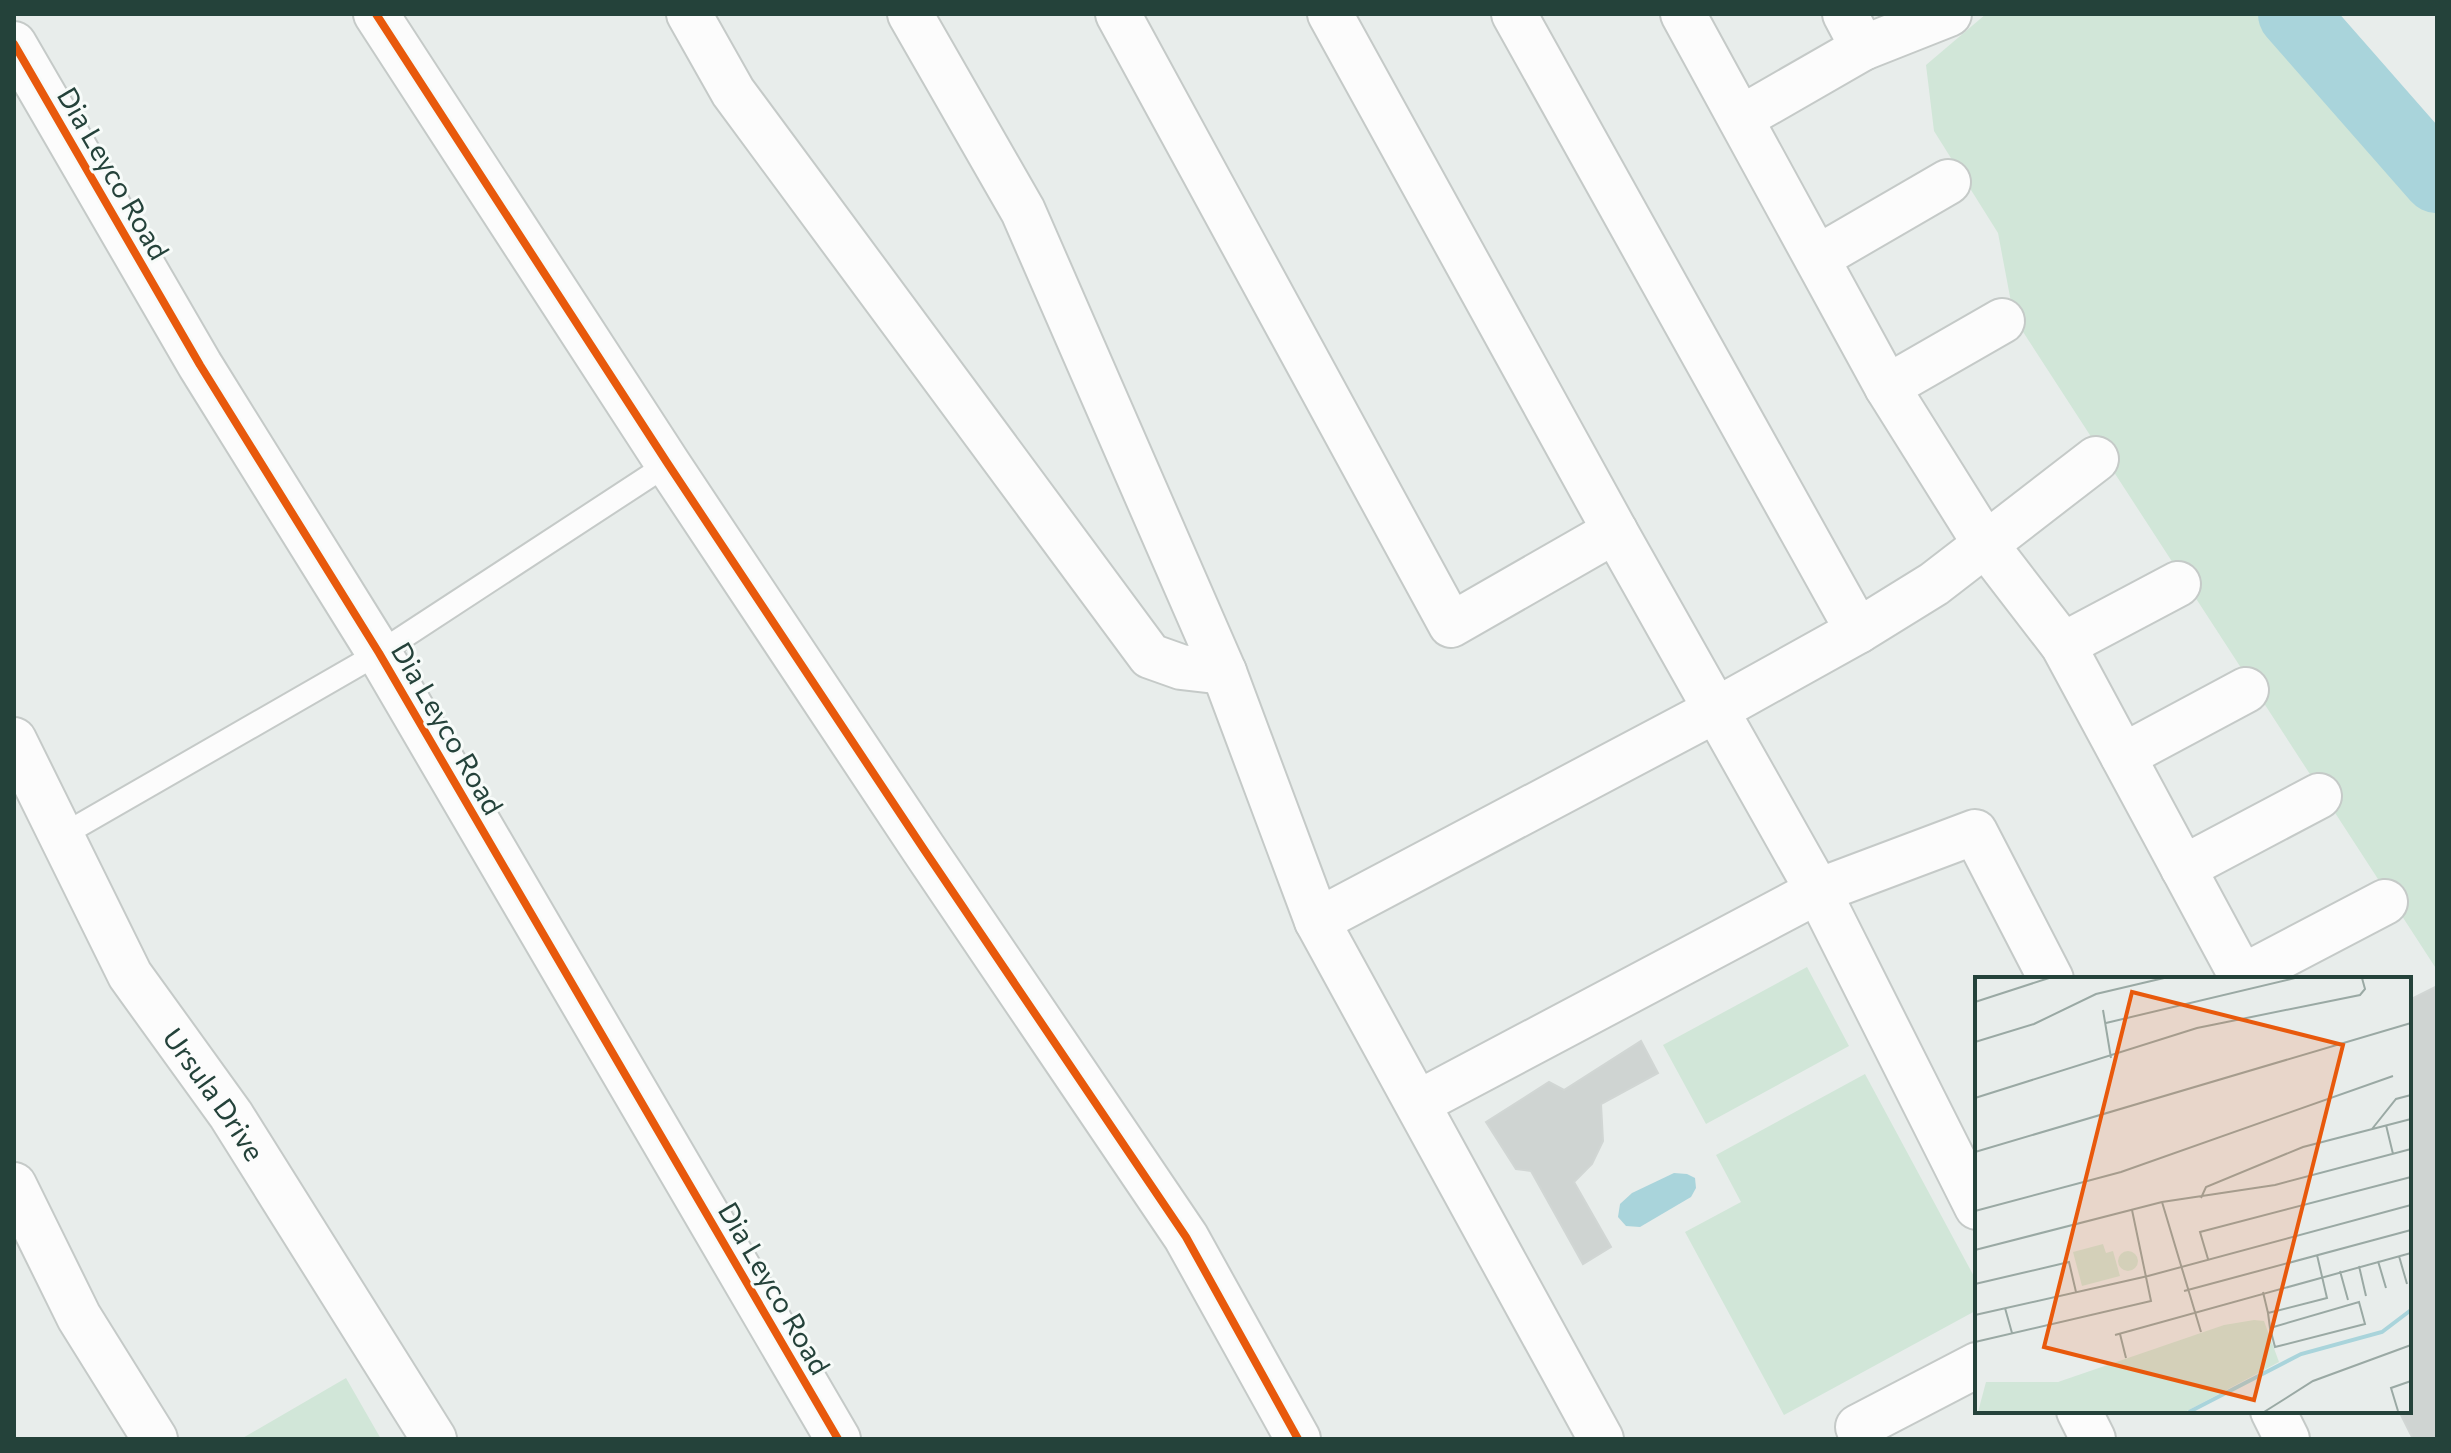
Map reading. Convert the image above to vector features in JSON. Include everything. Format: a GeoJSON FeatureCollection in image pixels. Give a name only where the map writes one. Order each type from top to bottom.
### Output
{"type":"FeatureCollection","features":[{"type":"Feature","properties":{"kind":"street"},"geometry":{"type":"LineString","coordinates":[[376,14],[668,464],[1186,1237],[1298,1439]]}},
{"type":"Feature","properties":{"kind":"street"},"geometry":{"type":"LineString","coordinates":[[689,14],[733,92],[1150,656],[1181,667],[1224,672]]}},
{"type":"Feature","properties":{"kind":"street"},"geometry":{"type":"LineString","coordinates":[[910,14],[1023,211],[1224,672],[1317,921],[1601,1439]]}},
{"type":"Feature","properties":{"kind":"street"},"geometry":{"type":"LineString","coordinates":[[1118,14],[1451,625],[1615,531]]}},
{"type":"Feature","properties":{"kind":"street"},"geometry":{"type":"LineString","coordinates":[[1330,14],[1818,891],[1975,1203]]}},
{"type":"Feature","properties":{"kind":"street"},"geometry":{"type":"LineString","coordinates":[[1514,14],[1858,631]]}},
{"type":"Feature","properties":{"kind":"street"},"geometry":{"type":"LineString","coordinates":[[1683,14],[1887,387],[1986,545],[2063,645],[2241,977]]}},
{"type":"Feature","properties":{"kind":"street"},"geometry":{"type":"LineString","coordinates":[[1741,118],[1854,31],[1949,14]]}},
{"type":"Feature","properties":{"kind":"street","name":"Dia Leyco Road"},"geometry":{"type":"LineString","coordinates":[[14,44],[200,365],[379,653],[838,1439]]}},
{"type":"Feature","properties":{"kind":"street"},"geometry":{"type":"LineString","coordinates":[[1817,258],[1948,182]]}},
{"type":"Feature","properties":{"kind":"street"},"geometry":{"type":"LineString","coordinates":[[1887,387],[2002,321]]}},
{"type":"Feature","properties":{"kind":"street"},"geometry":{"type":"LineString","coordinates":[[1317,921],[1716,710],[1858,631],[1934,584],[2096,459]]}},
{"type":"Feature","properties":{"kind":"street"},"geometry":{"type":"LineString","coordinates":[[2063,645],[2178,584]]}},
{"type":"Feature","properties":{"kind":"street"},"geometry":{"type":"LineString","coordinates":[[2123,756],[2246,690]]}},
{"type":"Feature","properties":{"kind":"street","name":"Ursula Drive"},"geometry":{"type":"LineString","coordinates":[[14,740],[130,975],[231,1115],[434,1439]]}},
{"type":"Feature","properties":{"kind":"street"},"geometry":{"type":"LineString","coordinates":[[2183,868],[2319,796]]}},
{"type":"Feature","properties":{"kind":"street"},"geometry":{"type":"LineString","coordinates":[[1418,1103],[1818,891],[1975,832],[2050,977]]}},
{"type":"Feature","properties":{"kind":"street"},"geometry":{"type":"LineString","coordinates":[[2244,977],[2385,902]]}},
{"type":"Feature","properties":{"kind":"street"},"geometry":{"type":"LineString","coordinates":[[14,1185],[79,1317],[155,1439]]}},
{"type":"Feature","properties":{"kind":"street"},"geometry":{"type":"LineString","coordinates":[[1863,1439],[1858,1427],[1975,1366]]}},
{"type":"Feature","properties":{"kind":"street"},"geometry":{"type":"LineString","coordinates":[[2080,1413],[2093,1439]]}},
{"type":"Feature","properties":{"kind":"street"},"geometry":{"type":"LineString","coordinates":[[2274,1413],[2287,1439]]}},
{"type":"Feature","properties":{"kind":"lane"},"geometry":{"type":"LineString","coordinates":[[61,836],[379,653],[668,464]]}},
{"type":"Feature","properties":{"kind":"green space"},"geometry":{"type":"Polygon","coordinates":[[[1986,14],[2270,14],[2437,198],[2437,970],[2014,318],[1998,233],[1934,131],[1926,65],[1986,14]]]}},
{"type":"Feature","properties":{"kind":"green space"},"geometry":{"type":"Polygon","coordinates":[[[1807,967],[1849,1046],[1706,1124],[1663,1045],[1807,967]]]}},
{"type":"Feature","properties":{"kind":"green space"},"geometry":{"type":"Polygon","coordinates":[[[1865,1074],[1975,1278],[1975,1311],[1784,1415],[1685,1232],[1741,1202],[1716,1155],[1865,1074]]]}},
{"type":"Feature","properties":{"kind":"green space"},"geometry":{"type":"Polygon","coordinates":[[[346,1378],[381,1439],[241,1439],[346,1378]]]}},
{"type":"Feature","properties":{"kind":"water"},"geometry":{"type":"Polygon","coordinates":[[[1674,1173],[1695,1178],[1696,1188],[1691,1197],[1640,1227],[1626,1226],[1618,1217],[1620,1204],[1632,1193],[1674,1173]]]}},
{"type":"Feature","properties":{"kind":"building"},"geometry":{"type":"Polygon","coordinates":[[[2437,986],[2437,1439],[2413,1439],[2400,1413],[2411,1413],[2411,999],[2437,986]]]}},
{"type":"Feature","properties":{"kind":"building"},"geometry":{"type":"Polygon","coordinates":[[[1641,1041],[1658,1073],[1601,1104],[1603,1141],[1592,1164],[1574,1182],[1611,1247],[1583,1264],[1531,1171],[1516,1169],[1486,1122],[1549,1082],[1564,1090],[1641,1041]]]}},
{"type":"Feature","properties":{"kind":"waterway"},"geometry":{"type":"LineString","coordinates":[[2293,14],[2437,178]]}},
{"type":"Feature","properties":{"kind":"cycle path"},"geometry":{"type":"LineString","coordinates":[[376,14],[668,464],[1186,1237],[1298,1439]]}},
{"type":"Feature","properties":{"kind":"cycle path"},"geometry":{"type":"LineString","coordinates":[[14,44],[200,365],[379,653],[838,1439]]}}]}
